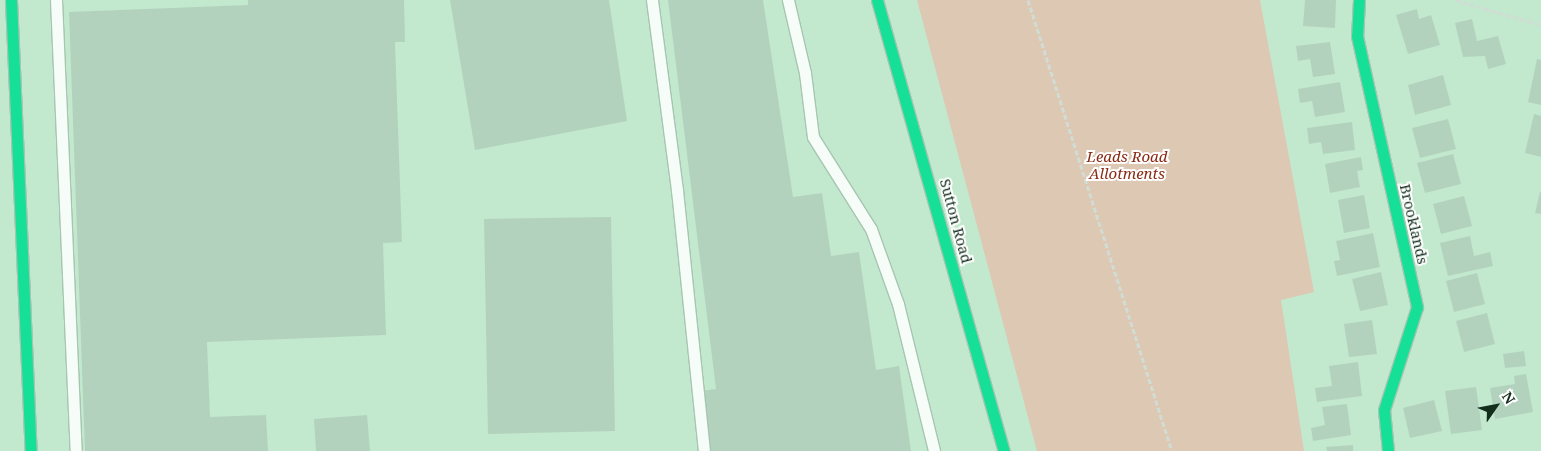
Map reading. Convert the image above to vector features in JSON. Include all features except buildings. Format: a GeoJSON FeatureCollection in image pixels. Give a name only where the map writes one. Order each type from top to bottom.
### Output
{"type":"FeatureCollection","features":[{"type":"Feature","properties":{"kind":"street"},"geometry":{"type":"LineString","coordinates":[[11,0],[31,451]]}},
{"type":"Feature","properties":{"kind":"street","name":"Sutton Road"},"geometry":{"type":"LineString","coordinates":[[877,0],[1004,451]]}},
{"type":"Feature","properties":{"kind":"street","name":"Brooklands"},"geometry":{"type":"LineString","coordinates":[[1359,0],[1357,36],[1417,307],[1412,330],[1393,374],[1384,410],[1388,451]]}},
{"type":"Feature","properties":{"kind":"lane"},"geometry":{"type":"LineString","coordinates":[[56,0],[76,451]]}},
{"type":"Feature","properties":{"kind":"lane"},"geometry":{"type":"LineString","coordinates":[[652,0],[677,190],[704,451]]}},
{"type":"Feature","properties":{"kind":"lane"},"geometry":{"type":"LineString","coordinates":[[788,0],[805,73],[813,137],[871,229],[898,304],[934,451]]}},
{"type":"Feature","properties":{"kind":"path"},"geometry":{"type":"LineString","coordinates":[[1028,0],[1172,451]]}},
{"type":"Feature","properties":{"kind":"path"},"geometry":{"type":"LineString","coordinates":[[1455,0],[1541,25]]}},
{"type":"Feature","properties":{"kind":"green space","name":"Leads Road Allotments"},"geometry":{"type":"Polygon","coordinates":[[[917,0],[1260,0],[1314,292],[1281,300],[1304,451],[1037,451],[917,0]]]}},
{"type":"Feature","properties":{"kind":"traffic: fast"},"geometry":{"type":"LineString","coordinates":[[11,0],[31,451]]}},
{"type":"Feature","properties":{"kind":"traffic: fast"},"geometry":{"type":"LineString","coordinates":[[877,0],[1004,451]]}},
{"type":"Feature","properties":{"kind":"traffic: fast"},"geometry":{"type":"LineString","coordinates":[[1359,0],[1357,36],[1417,307],[1384,410],[1388,451]]}}]}
